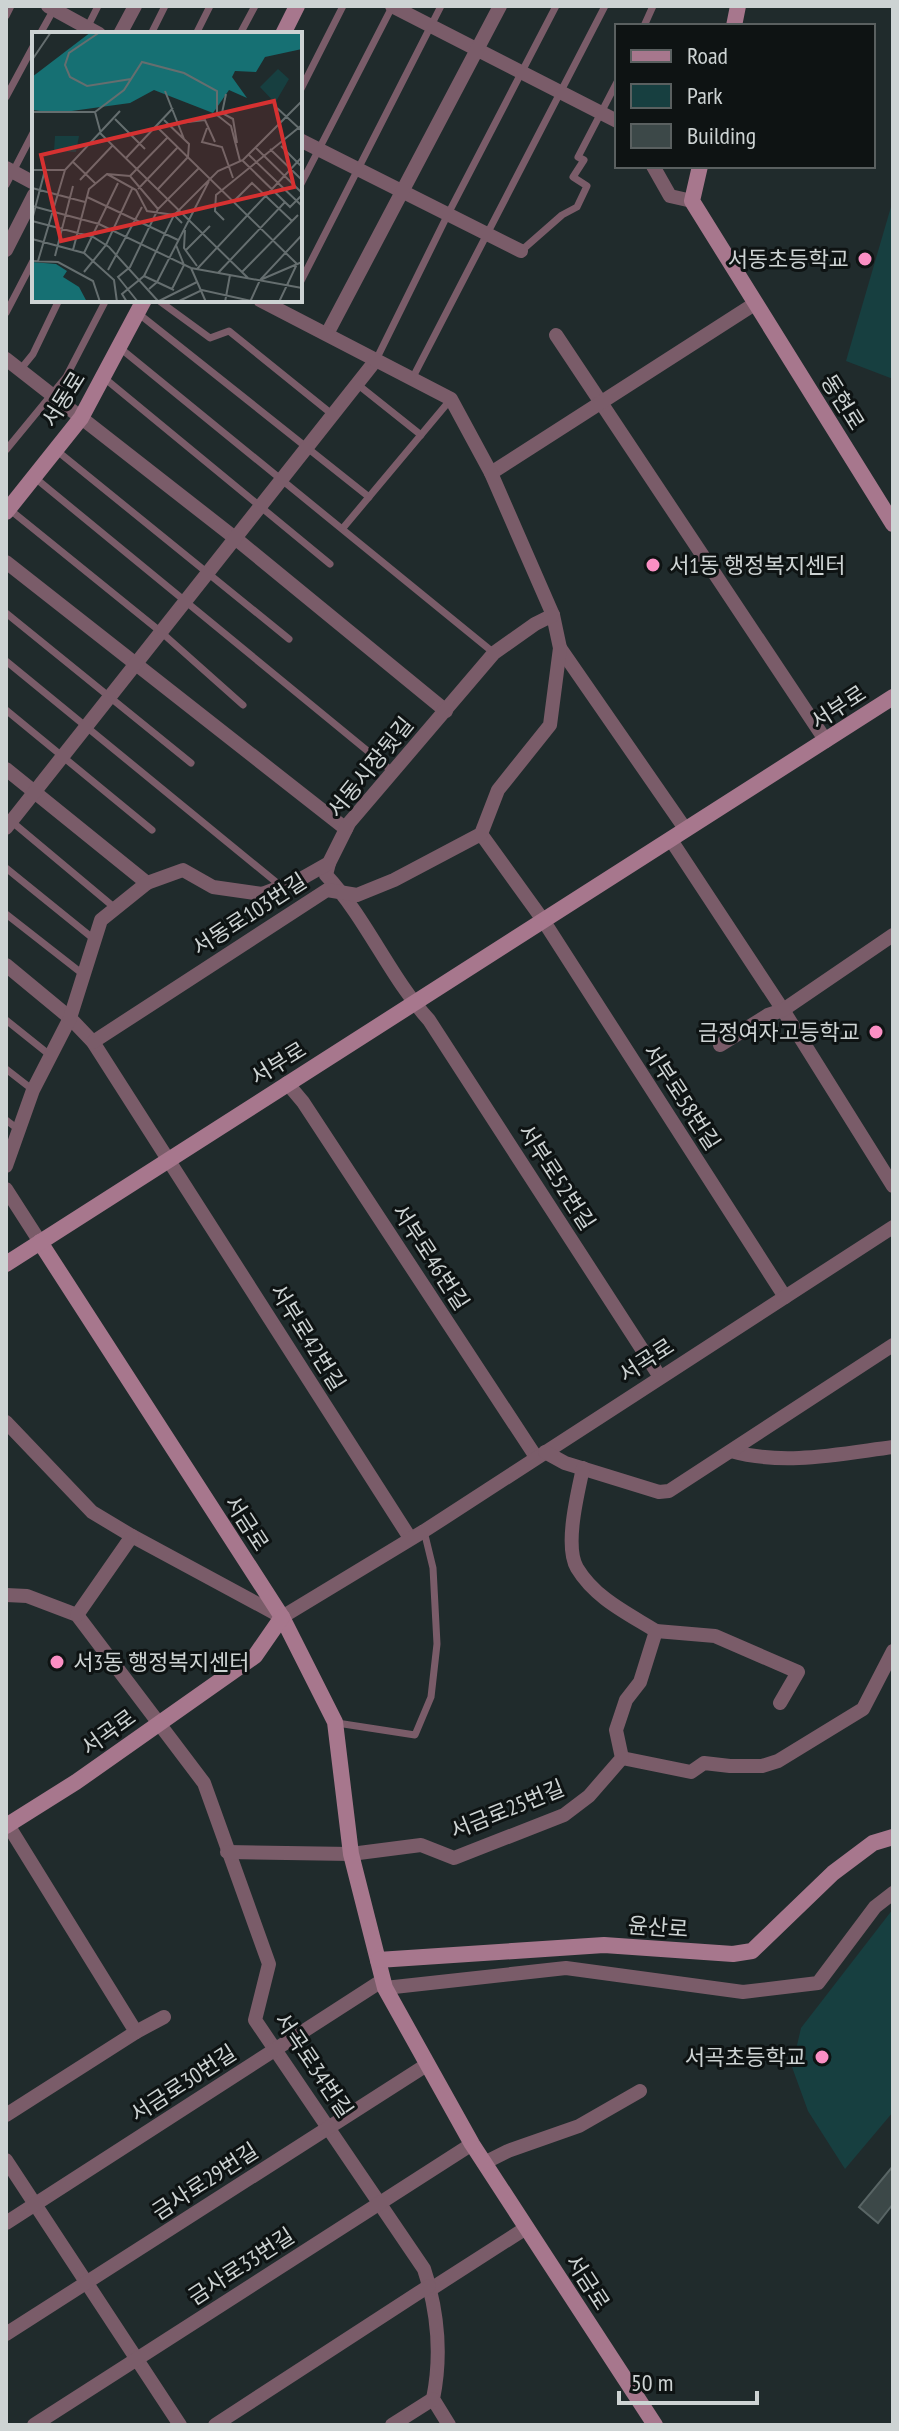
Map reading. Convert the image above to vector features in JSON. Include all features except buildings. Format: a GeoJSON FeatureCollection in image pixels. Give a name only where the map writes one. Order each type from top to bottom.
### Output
{"type":"FeatureCollection","features":[{"type":"Feature","properties":{"kind":"street"},"geometry":{"type":"LineString","coordinates":[[121,32],[135,6]]}},
{"type":"Feature","properties":{"kind":"street"},"geometry":{"type":"LineString","coordinates":[[284,32],[297,6]]}},
{"type":"Feature","properties":{"kind":"street"},"geometry":{"type":"LineString","coordinates":[[392,6],[615,120]]}},
{"type":"Feature","properties":{"kind":"street"},"geometry":{"type":"LineString","coordinates":[[327,334],[500,6]]}},
{"type":"Feature","properties":{"kind":"street"},"geometry":{"type":"LineString","coordinates":[[50,7],[90,32]]}},
{"type":"Feature","properties":{"kind":"street"},"geometry":{"type":"LineString","coordinates":[[302,141],[521,251]]}},
{"type":"Feature","properties":{"kind":"street"},"geometry":{"type":"LineString","coordinates":[[654,168],[670,196],[692,201],[700,168]]}},
{"type":"Feature","properties":{"kind":"street"},"geometry":{"type":"LineString","coordinates":[[8,175],[32,182]]}},
{"type":"Feature","properties":{"kind":"street"},"geometry":{"type":"LineString","coordinates":[[6,250],[32,199]]}},
{"type":"Feature","properties":{"kind":"street","name":"동현로"},"geometry":{"type":"LineString","coordinates":[[692,201],[893,524]]}},
{"type":"Feature","properties":{"kind":"street"},"geometry":{"type":"LineString","coordinates":[[491,473],[756,303]]}},
{"type":"Feature","properties":{"kind":"street","name":"서동로"},"geometry":{"type":"LineString","coordinates":[[7,511],[81,418],[140,306]]}},
{"type":"Feature","properties":{"kind":"street"},"geometry":{"type":"LineString","coordinates":[[288,306],[327,334],[451,399],[491,473],[553,615],[560,648],[550,725],[498,790],[481,834],[543,920]]}},
{"type":"Feature","properties":{"kind":"street"},"geometry":{"type":"LineString","coordinates":[[556,335],[826,741]]}},
{"type":"Feature","properties":{"kind":"street"},"geometry":{"type":"LineString","coordinates":[[6,359],[235,538],[446,711]]}},
{"type":"Feature","properties":{"kind":"street"},"geometry":{"type":"LineString","coordinates":[[8,822],[35,792],[376,360]]}},
{"type":"Feature","properties":{"kind":"street"},"geometry":{"type":"LineString","coordinates":[[6,562],[346,829]]}},
{"type":"Feature","properties":{"kind":"street","name":"서동시장뒷길"},"geometry":{"type":"LineString","coordinates":[[329,863],[346,829],[494,653],[553,615]]}},
{"type":"Feature","properties":{"kind":"street"},"geometry":{"type":"LineString","coordinates":[[560,648],[686,830]]}},
{"type":"Feature","properties":{"kind":"street","name":"서부로"},"geometry":{"type":"LineString","coordinates":[[6,1264],[893,697]]}},
{"type":"Feature","properties":{"kind":"street"},"geometry":{"type":"LineString","coordinates":[[6,769],[147,883]]}},
{"type":"Feature","properties":{"kind":"street","name":"서동로103번길"},"geometry":{"type":"LineString","coordinates":[[93,1042],[327,890],[357,895],[394,880],[481,834]]}},
{"type":"Feature","properties":{"kind":"street"},"geometry":{"type":"LineString","coordinates":[[671,840],[783,1010],[893,1186]]}},
{"type":"Feature","properties":{"kind":"street"},"geometry":{"type":"LineString","coordinates":[[6,1166],[33,1090],[70,1018],[101,920],[147,883],[183,870],[213,887],[262,894],[329,863]]}},
{"type":"Feature","properties":{"kind":"street"},"geometry":{"type":"LineString","coordinates":[[329,863],[326,875],[342,893],[413,1003]]}},
{"type":"Feature","properties":{"kind":"street","name":"서부로58번길"},"geometry":{"type":"LineString","coordinates":[[543,920],[785,1297]]}},
{"type":"Feature","properties":{"kind":"street"},"geometry":{"type":"LineString","coordinates":[[720,1045],[768,1015],[783,1010],[893,935]]}},
{"type":"Feature","properties":{"kind":"street"},"geometry":{"type":"LineString","coordinates":[[6,965],[70,1018],[93,1042],[167,1159]]}},
{"type":"Feature","properties":{"kind":"street","name":"서부로52번길"},"geometry":{"type":"LineString","coordinates":[[413,1003],[429,1020],[660,1377]]}},
{"type":"Feature","properties":{"kind":"street","name":"서부로46번길"},"geometry":{"type":"LineString","coordinates":[[287,1083],[303,1102],[540,1454]]}},
{"type":"Feature","properties":{"kind":"street","name":"서부로42번길"},"geometry":{"type":"LineString","coordinates":[[167,1159],[410,1538]]}},
{"type":"Feature","properties":{"kind":"street"},"geometry":{"type":"LineString","coordinates":[[6,1189],[40,1242]]}},
{"type":"Feature","properties":{"kind":"street","name":"서곡로"},"geometry":{"type":"LineString","coordinates":[[7,1825],[76,1782],[255,1656],[282,1617],[424,1531],[893,1227]]}},
{"type":"Feature","properties":{"kind":"street","name":"서금로"},"geometry":{"type":"LineString","coordinates":[[40,1242],[282,1617],[335,1722],[351,1854],[384,1984],[472,2144],[655,2425]]}},
{"type":"Feature","properties":{"kind":"street"},"geometry":{"type":"LineString","coordinates":[[540,1454],[659,1492],[669,1491],[893,1345]]}},
{"type":"Feature","properties":{"kind":"street"},"geometry":{"type":"LineString","coordinates":[[6,1422],[92,1512],[282,1617]]}},
{"type":"Feature","properties":{"kind":"street"},"geometry":{"type":"LineString","coordinates":[[731,1451],[749,1456],[792,1459],[893,1447]]}},
{"type":"Feature","properties":{"kind":"street"},"geometry":{"type":"LineString","coordinates":[[583,1468],[571,1525],[575,1566],[603,1598],[656,1631],[715,1636],[798,1672],[780,1703]]}},
{"type":"Feature","properties":{"kind":"street"},"geometry":{"type":"LineString","coordinates":[[6,1595],[27,1596],[77,1615],[132,1536]]}},
{"type":"Feature","properties":{"kind":"street","name":"서곡로34번길"},"geometry":{"type":"LineString","coordinates":[[77,1615],[204,1783],[269,1964],[255,2020],[424,2269],[439,2340],[433,2399]]}},
{"type":"Feature","properties":{"kind":"street"},"geometry":{"type":"LineString","coordinates":[[656,1631],[640,1682],[626,1700],[616,1730],[622,1758],[691,1772],[704,1763],[762,1766],[778,1761],[863,1709],[893,1651]]}},
{"type":"Feature","properties":{"kind":"street","name":"서금로25번길"},"geometry":{"type":"LineString","coordinates":[[351,1854],[421,1845],[454,1858],[564,1815],[589,1796],[622,1758]]}},
{"type":"Feature","properties":{"kind":"street"},"geometry":{"type":"LineString","coordinates":[[7,1825],[136,2032]]}},
{"type":"Feature","properties":{"kind":"street","name":"윤산로"},"geometry":{"type":"LineString","coordinates":[[378,1960],[604,1945],[733,1954],[752,1951],[833,1873],[873,1843],[893,1837]]}},
{"type":"Feature","properties":{"kind":"street"},"geometry":{"type":"LineString","coordinates":[[227,1852],[351,1854]]}},
{"type":"Feature","properties":{"kind":"street"},"geometry":{"type":"LineString","coordinates":[[384,1984],[566,1968],[743,1992],[818,1983],[875,1907],[893,1893]]}},
{"type":"Feature","properties":{"kind":"street","name":"서금로30번길"},"geometry":{"type":"LineString","coordinates":[[6,2223],[384,1984]]}},
{"type":"Feature","properties":{"kind":"street"},"geometry":{"type":"LineString","coordinates":[[6,2115],[164,2017]]}},
{"type":"Feature","properties":{"kind":"street","name":"금사로29번길"},"geometry":{"type":"LineString","coordinates":[[6,2334],[428,2064]]}},
{"type":"Feature","properties":{"kind":"street"},"geometry":{"type":"LineString","coordinates":[[484,2163],[508,2151],[579,2126],[640,2091]]}},
{"type":"Feature","properties":{"kind":"street","name":"금사로33번길"},"geometry":{"type":"LineString","coordinates":[[34,2425],[472,2144]]}},
{"type":"Feature","properties":{"kind":"street"},"geometry":{"type":"LineString","coordinates":[[6,2160],[180,2425]]}},
{"type":"Feature","properties":{"kind":"street"},"geometry":{"type":"LineString","coordinates":[[215,2425],[526,2228]]}},
{"type":"Feature","properties":{"kind":"street"},"geometry":{"type":"LineString","coordinates":[[392,2425],[433,2399],[449,2425]]}},
{"type":"Feature","properties":{"kind":"lane"},"geometry":{"type":"LineString","coordinates":[[6,16],[11,6]]}},
{"type":"Feature","properties":{"kind":"lane"},"geometry":{"type":"LineString","coordinates":[[90,32],[98,6]]}},
{"type":"Feature","properties":{"kind":"lane"},"geometry":{"type":"LineString","coordinates":[[152,32],[165,6]]}},
{"type":"Feature","properties":{"kind":"lane"},"geometry":{"type":"LineString","coordinates":[[197,32],[210,6]]}},
{"type":"Feature","properties":{"kind":"lane"},"geometry":{"type":"LineString","coordinates":[[241,32],[255,6]]}},
{"type":"Feature","properties":{"kind":"lane"},"geometry":{"type":"LineString","coordinates":[[302,87],[343,6]]}},
{"type":"Feature","properties":{"kind":"lane"},"geometry":{"type":"LineString","coordinates":[[302,182],[392,6]]}},
{"type":"Feature","properties":{"kind":"lane"},"geometry":{"type":"LineString","coordinates":[[302,279],[441,6]]}},
{"type":"Feature","properties":{"kind":"lane"},"geometry":{"type":"LineString","coordinates":[[376,360],[556,6]]}},
{"type":"Feature","properties":{"kind":"lane"},"geometry":{"type":"LineString","coordinates":[[412,379],[605,6]]}},
{"type":"Feature","properties":{"kind":"lane"},"geometry":{"type":"LineString","coordinates":[[41,32],[50,7]]}},
{"type":"Feature","properties":{"kind":"lane"},"geometry":{"type":"LineString","coordinates":[[6,97],[32,49]]}},
{"type":"Feature","properties":{"kind":"lane"},"geometry":{"type":"LineString","coordinates":[[521,251],[562,215],[577,207],[587,186],[573,177],[584,160],[578,157],[615,86]]}},
{"type":"Feature","properties":{"kind":"lane"},"geometry":{"type":"LineString","coordinates":[[8,175],[32,134]]}},
{"type":"Feature","properties":{"kind":"lane"},"geometry":{"type":"LineString","coordinates":[[6,313],[32,263]]}},
{"type":"Feature","properties":{"kind":"lane"},"geometry":{"type":"LineString","coordinates":[[20,370],[33,354],[58,302]]}},
{"type":"Feature","properties":{"kind":"lane"},"geometry":{"type":"LineString","coordinates":[[6,450],[66,377],[105,302]]}},
{"type":"Feature","properties":{"kind":"lane"},"geometry":{"type":"LineString","coordinates":[[161,302],[210,338],[229,331],[333,415]]}},
{"type":"Feature","properties":{"kind":"lane"},"geometry":{"type":"LineString","coordinates":[[140,306],[369,497]]}},
{"type":"Feature","properties":{"kind":"lane"},"geometry":{"type":"LineString","coordinates":[[119,347],[494,653]]}},
{"type":"Feature","properties":{"kind":"lane"},"geometry":{"type":"LineString","coordinates":[[103,377],[330,564]]}},
{"type":"Feature","properties":{"kind":"lane"},"geometry":{"type":"LineString","coordinates":[[357,384],[421,435]]}},
{"type":"Feature","properties":{"kind":"lane"},"geometry":{"type":"LineString","coordinates":[[343,528],[451,399]]}},
{"type":"Feature","properties":{"kind":"lane"},"geometry":{"type":"LineString","coordinates":[[56,450],[289,639]]}},
{"type":"Feature","properties":{"kind":"lane"},"geometry":{"type":"LineString","coordinates":[[34,477],[392,771]]}},
{"type":"Feature","properties":{"kind":"lane"},"geometry":{"type":"LineString","coordinates":[[7,511],[161,632],[243,705]]}},
{"type":"Feature","properties":{"kind":"lane"},"geometry":{"type":"LineString","coordinates":[[6,613],[191,763]]}},
{"type":"Feature","properties":{"kind":"lane"},"geometry":{"type":"LineString","coordinates":[[6,661],[282,887]]}},
{"type":"Feature","properties":{"kind":"lane"},"geometry":{"type":"LineString","coordinates":[[6,710],[152,830]]}},
{"type":"Feature","properties":{"kind":"lane"},"geometry":{"type":"LineString","coordinates":[[8,822],[116,909]]}},
{"type":"Feature","properties":{"kind":"lane"},"geometry":{"type":"LineString","coordinates":[[6,868],[95,940]]}},
{"type":"Feature","properties":{"kind":"lane"},"geometry":{"type":"LineString","coordinates":[[6,914],[84,975]]}},
{"type":"Feature","properties":{"kind":"lane"},"geometry":{"type":"LineString","coordinates":[[6,1020],[51,1056]]}},
{"type":"Feature","properties":{"kind":"lane"},"geometry":{"type":"LineString","coordinates":[[6,1069],[33,1090]]}},
{"type":"Feature","properties":{"kind":"lane"},"geometry":{"type":"LineString","coordinates":[[6,1120],[20,1131]]}},
{"type":"Feature","properties":{"kind":"lane"},"geometry":{"type":"LineString","coordinates":[[335,1722],[415,1735],[431,1697],[437,1644],[433,1568],[424,1531]]}},
{"type":"Feature","properties":{"kind":"green space"},"geometry":{"type":"Polygon","coordinates":[[[893,200],[893,379],[846,361],[893,200]]]}},
{"type":"Feature","properties":{"kind":"green space"},"geometry":{"type":"Polygon","coordinates":[[[893,1909],[893,2112],[845,2169],[808,2111],[792,2067],[801,2028],[893,1909]]]}},
{"type":"Feature","properties":{"kind":"place","name":"서동초등학교"},"geometry":{"type":"Point","coordinates":[865,259]}},
{"type":"Feature","properties":{"kind":"place","name":"서1동 행정복지센터"},"geometry":{"type":"Point","coordinates":[653,565]}},
{"type":"Feature","properties":{"kind":"place","name":"금정여자고등학교"},"geometry":{"type":"Point","coordinates":[876,1032]}},
{"type":"Feature","properties":{"kind":"place","name":"서3동 행정복지센터"},"geometry":{"type":"Point","coordinates":[57,1662]}},
{"type":"Feature","properties":{"kind":"place","name":"서곡초등학교"},"geometry":{"type":"Point","coordinates":[822,2057]}}]}
